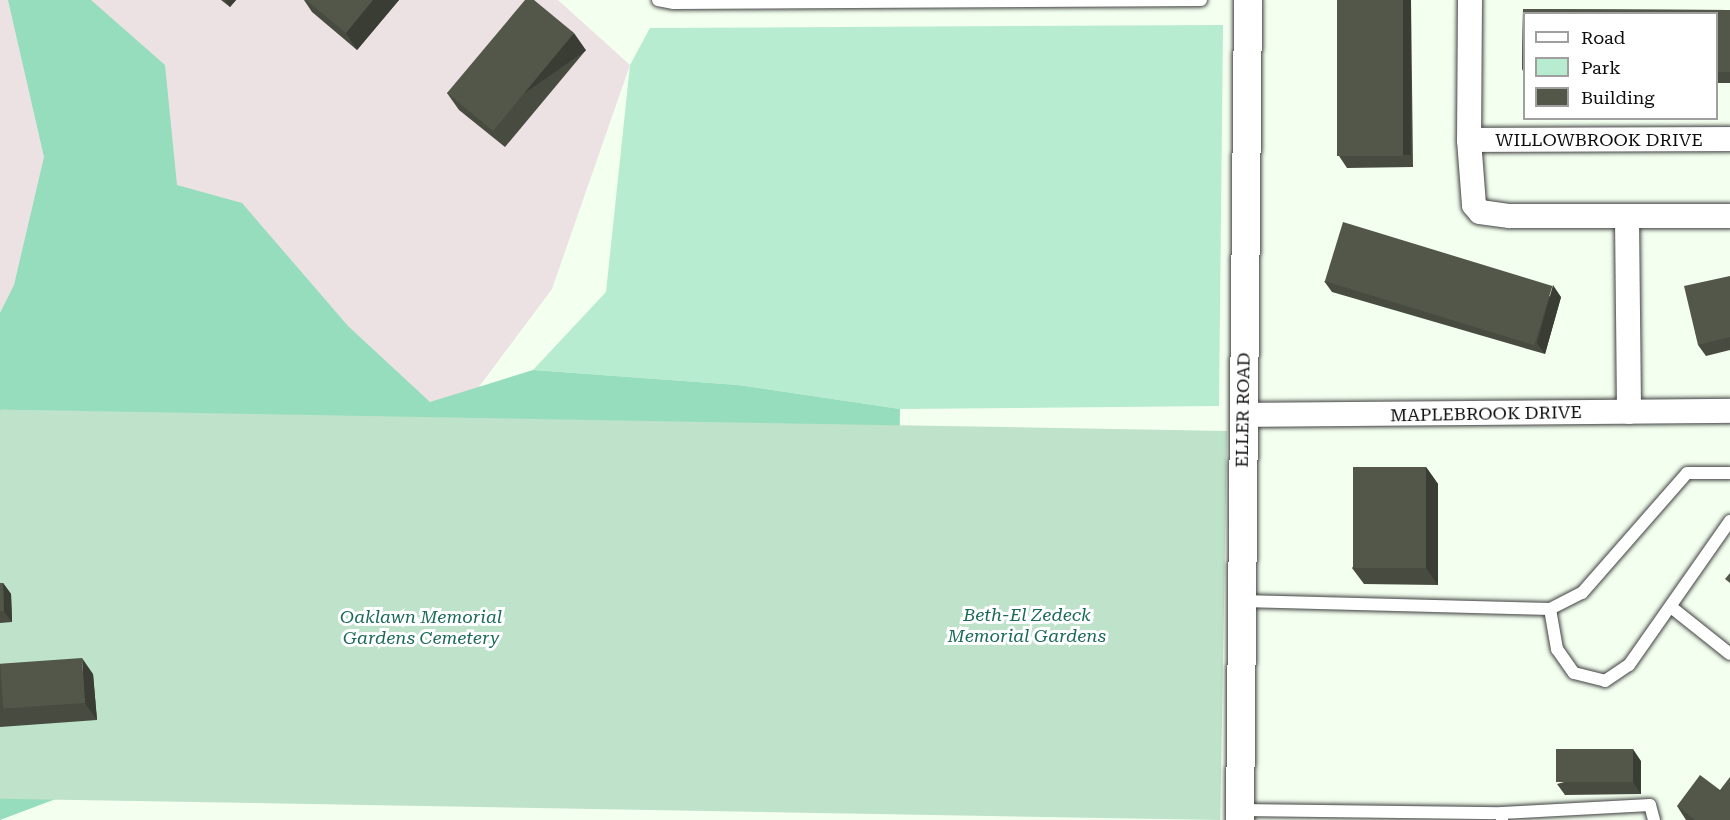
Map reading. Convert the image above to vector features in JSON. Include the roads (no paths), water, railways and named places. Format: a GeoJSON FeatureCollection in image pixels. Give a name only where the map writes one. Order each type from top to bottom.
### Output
{"type":"FeatureCollection","features":[{"type":"Feature","properties":{"kind":"street","name":"ELLER ROAD"},"geometry":{"type":"LineString","coordinates":[[1240,815],[1248,0]]}},
{"type":"Feature","properties":{"kind":"street","name":"WILLOWBROOK DRIVE"},"geometry":{"type":"LineString","coordinates":[[1470,0],[1469,140],[1474,205],[1480,212],[1510,216],[1627,218],[1730,216]]}},
{"type":"Feature","properties":{"kind":"street","name":"WILLOWBROOK DRIVE"},"geometry":{"type":"LineString","coordinates":[[1469,140],[1730,139]]}},
{"type":"Feature","properties":{"kind":"street"},"geometry":{"type":"LineString","coordinates":[[1627,218],[1629,412]]}},
{"type":"Feature","properties":{"kind":"street","name":"MAPLEBROOK DRIVE"},"geometry":{"type":"LineString","coordinates":[[1243,415],[1730,411]]}},
{"type":"Feature","properties":{"kind":"lane"},"geometry":{"type":"LineString","coordinates":[[658,0],[674,3],[1201,0]]}},
{"type":"Feature","properties":{"kind":"lane"},"geometry":{"type":"LineString","coordinates":[[1241,601],[1550,609],[1582,593],[1687,473],[1730,473]]}},
{"type":"Feature","properties":{"kind":"lane"},"geometry":{"type":"LineString","coordinates":[[1550,609],[1557,649],[1574,673],[1605,681],[1629,665],[1730,521]]}},
{"type":"Feature","properties":{"kind":"lane"},"geometry":{"type":"LineString","coordinates":[[1671,607],[1730,654]]}},
{"type":"Feature","properties":{"kind":"lane"},"geometry":{"type":"LineString","coordinates":[[1240,815],[1502,817],[1650,804],[1654,820]]}},
{"type":"Feature","properties":{"kind":"park label","name":"Beth-El Zedeck Memorial Gardens"},"geometry":{"type":"Point","coordinates":[1027,626]}},
{"type":"Feature","properties":{"kind":"park label","name":"Oaklawn Memorial Gardens Cemetery"},"geometry":{"type":"Point","coordinates":[421,628]}}]}
